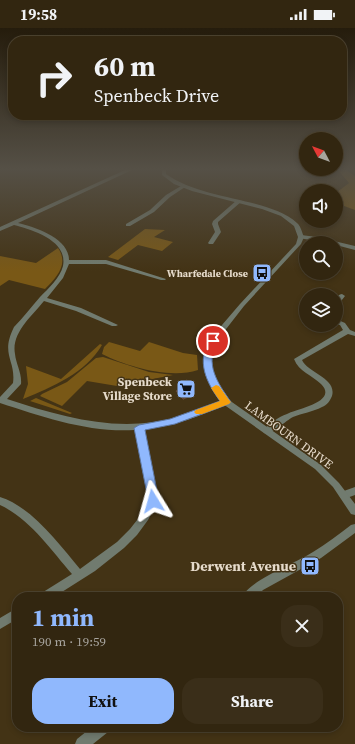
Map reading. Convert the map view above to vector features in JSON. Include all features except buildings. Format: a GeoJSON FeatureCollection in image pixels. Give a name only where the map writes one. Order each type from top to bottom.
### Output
{"type":"FeatureCollection","features":[{"type":"Feature","properties":{"kind":"street"},"geometry":{"type":"LineString","coordinates":[[0,229],[56,203]]}},
{"type":"Feature","properties":{"kind":"street"},"geometry":{"type":"LineString","coordinates":[[128,225],[152,211],[160,203]]}},
{"type":"Feature","properties":{"kind":"street"},"geometry":{"type":"LineString","coordinates":[[210,243],[218,232],[215,224],[216,221],[236,203]]}},
{"type":"Feature","properties":{"kind":"street"},"geometry":{"type":"LineString","coordinates":[[246,203],[290,219],[296,224],[301,236]]}},
{"type":"Feature","properties":{"kind":"street"},"geometry":{"type":"LineString","coordinates":[[13,223],[38,230],[53,238],[61,246],[67,262],[65,271],[60,278],[17,329],[13,338],[11,354],[16,372],[17,384],[1,400],[66,420],[104,428],[139,428],[172,422],[226,402]]}},
{"type":"Feature","properties":{"kind":"street","name":"LAMBOURN DRIVE"},"geometry":{"type":"LineString","coordinates":[[299,241],[296,248],[227,323],[208,350],[207,358],[211,377],[217,390],[226,402],[318,467],[344,495],[355,511]]}},
{"type":"Feature","properties":{"kind":"street"},"geometry":{"type":"LineString","coordinates":[[343,245],[355,248]]}},
{"type":"Feature","properties":{"kind":"street"},"geometry":{"type":"LineString","coordinates":[[67,262],[106,262],[163,280]]}},
{"type":"Feature","properties":{"kind":"street"},"geometry":{"type":"LineString","coordinates":[[41,299],[59,302],[114,325]]}},
{"type":"Feature","properties":{"kind":"street"},"geometry":{"type":"LineString","coordinates":[[267,431],[292,414],[317,406],[324,402],[329,392],[328,388],[321,379],[303,367],[298,359],[351,332],[343,324]]}},
{"type":"Feature","properties":{"kind":"street"},"geometry":{"type":"LineString","coordinates":[[52,592],[118,547],[139,527],[153,501],[139,428]]}},
{"type":"Feature","properties":{"kind":"street"},"geometry":{"type":"LineString","coordinates":[[344,495],[355,492]]}},
{"type":"Feature","properties":{"kind":"street"},"geometry":{"type":"LineString","coordinates":[[0,501],[22,513],[79,575]]}},
{"type":"Feature","properties":{"kind":"street"},"geometry":{"type":"LineString","coordinates":[[254,592],[266,583],[317,555],[355,528]]}},
{"type":"Feature","properties":{"kind":"street"},"geometry":{"type":"LineString","coordinates":[[0,624],[12,616]]}},
{"type":"Feature","properties":{"kind":"street"},"geometry":{"type":"LineString","coordinates":[[82,744],[97,732]]}},
{"type":"Feature","properties":{"kind":"shaded area"},"geometry":{"type":"Polygon","coordinates":[[[343,203],[355,203],[355,210],[343,206],[343,203]]]}},
{"type":"Feature","properties":{"kind":"shaded area"},"geometry":{"type":"Polygon","coordinates":[[[145,229],[165,230],[154,237],[173,242],[162,251],[138,245],[118,260],[108,257],[145,229]]]}},
{"type":"Feature","properties":{"kind":"shaded area"},"geometry":{"type":"Polygon","coordinates":[[[58,248],[61,254],[62,265],[54,280],[45,289],[9,280],[0,286],[0,256],[36,263],[58,248]]]}},
{"type":"Feature","properties":{"kind":"shaded area"},"geometry":{"type":"Polygon","coordinates":[[[109,342],[140,351],[149,342],[183,353],[197,355],[198,370],[175,373],[136,367],[102,354],[104,347],[109,342]]]}},
{"type":"Feature","properties":{"kind":"shaded area"},"geometry":{"type":"Polygon","coordinates":[[[100,344],[102,345],[95,355],[78,371],[57,384],[23,399],[28,384],[26,366],[61,379],[100,344]]]}},
{"type":"Feature","properties":{"kind":"shaded area"},"geometry":{"type":"Polygon","coordinates":[[[103,357],[149,372],[173,375],[117,386],[87,381],[62,406],[40,396],[67,382],[96,358],[103,357]]]}},
{"type":"Feature","properties":{"kind":"shaded area"},"geometry":{"type":"Polygon","coordinates":[[[36,398],[72,413],[70,414],[30,401],[36,398]]]}},
{"type":"Feature","properties":{"kind":"slow traffic"},"geometry":{"type":"LineString","coordinates":[[199,412],[226,402],[216,388]]}},
{"type":"Feature","properties":{"kind":"place","name":"Wharfedale Close"},"geometry":{"type":"Point","coordinates":[262,273]}},
{"type":"Feature","properties":{"kind":"place","name":"Spenbeck Village Store"},"geometry":{"type":"Point","coordinates":[186,389]}},
{"type":"Feature","properties":{"kind":"place","name":"Derwent Avenue"},"geometry":{"type":"Point","coordinates":[310,566]}},
{"type":"Feature","properties":{"kind":"route"},"geometry":{"type":"LineString","coordinates":[[153,501],[152,487],[139,428],[172,422],[226,402],[217,390],[208,367],[208,350],[213,341]]}}]}
